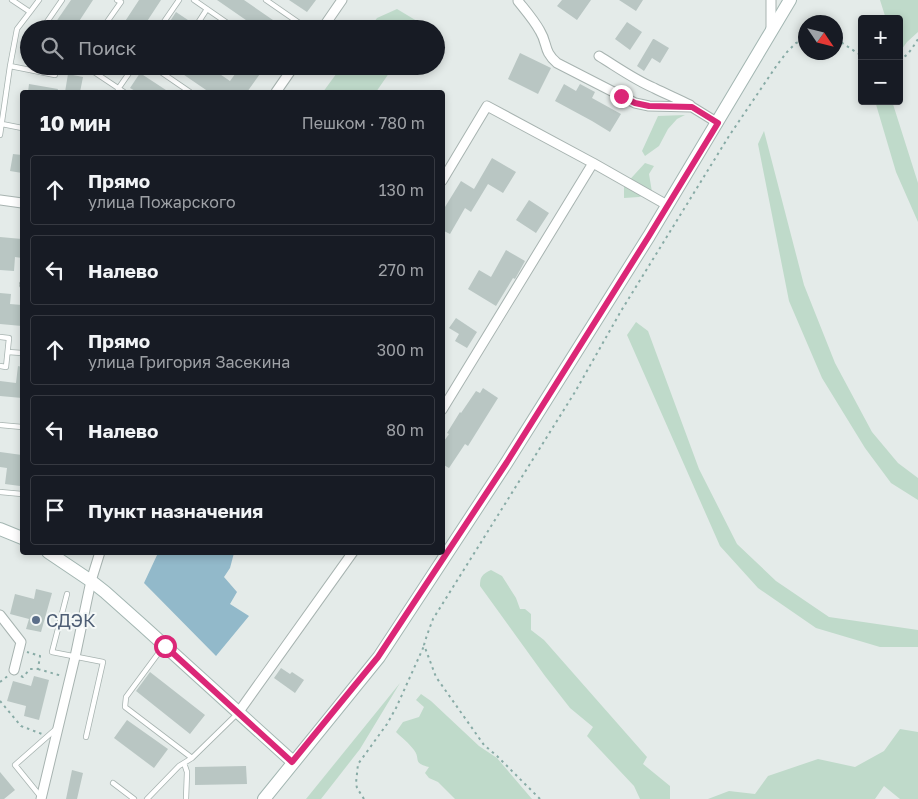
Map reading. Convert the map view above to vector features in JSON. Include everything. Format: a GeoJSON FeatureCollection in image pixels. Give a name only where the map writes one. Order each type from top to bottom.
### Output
{"type":"FeatureCollection","features":[{"type":"Feature","properties":{"kind":"main road"},"geometry":{"type":"LineString","coordinates":[[264,799],[378,657],[507,462],[668,205],[790,0]]}},
{"type":"Feature","properties":{"kind":"main road"},"geometry":{"type":"LineString","coordinates":[[0,529],[20,537]]}},
{"type":"Feature","properties":{"kind":"main road"},"geometry":{"type":"LineString","coordinates":[[52,555],[91,581],[122,607],[292,762]]}},
{"type":"Feature","properties":{"kind":"street"},"geometry":{"type":"LineString","coordinates":[[328,20],[342,0]]}},
{"type":"Feature","properties":{"kind":"street"},"geometry":{"type":"LineString","coordinates":[[771,0],[771,31]]}},
{"type":"Feature","properties":{"kind":"street"},"geometry":{"type":"LineString","coordinates":[[518,1],[529,13],[542,33],[550,57],[557,63],[635,103],[649,106],[692,107]]}},
{"type":"Feature","properties":{"kind":"street"},"geometry":{"type":"LineString","coordinates":[[599,56],[634,78],[674,96],[718,123]]}},
{"type":"Feature","properties":{"kind":"street"},"geometry":{"type":"LineString","coordinates":[[277,90],[288,75]]}},
{"type":"Feature","properties":{"kind":"street"},"geometry":{"type":"LineString","coordinates":[[445,176],[487,106],[668,205]]}},
{"type":"Feature","properties":{"kind":"street"},"geometry":{"type":"LineString","coordinates":[[445,405],[593,163]]}},
{"type":"Feature","properties":{"kind":"street"},"geometry":{"type":"LineString","coordinates":[[0,200],[20,203]]}},
{"type":"Feature","properties":{"kind":"street"},"geometry":{"type":"LineString","coordinates":[[42,798],[91,581],[99,555]]}},
{"type":"Feature","properties":{"kind":"street"},"geometry":{"type":"LineString","coordinates":[[238,713],[351,555]]}},
{"type":"Feature","properties":{"kind":"street"},"geometry":{"type":"LineString","coordinates":[[0,615],[22,642],[16,672]]}},
{"type":"Feature","properties":{"kind":"lane"},"geometry":{"type":"LineString","coordinates":[[12,0],[30,12]]}},
{"type":"Feature","properties":{"kind":"lane"},"geometry":{"type":"LineString","coordinates":[[24,20],[39,0]]}},
{"type":"Feature","properties":{"kind":"lane"},"geometry":{"type":"LineString","coordinates":[[48,20],[62,0]]}},
{"type":"Feature","properties":{"kind":"lane"},"geometry":{"type":"LineString","coordinates":[[108,20],[121,2],[118,0]]}},
{"type":"Feature","properties":{"kind":"lane"},"geometry":{"type":"LineString","coordinates":[[165,20],[179,0]]}},
{"type":"Feature","properties":{"kind":"lane"},"geometry":{"type":"LineString","coordinates":[[194,0],[223,20]]}},
{"type":"Feature","properties":{"kind":"lane"},"geometry":{"type":"LineString","coordinates":[[266,0],[295,20]]}},
{"type":"Feature","properties":{"kind":"lane"},"geometry":{"type":"LineString","coordinates":[[200,20],[208,9]]}},
{"type":"Feature","properties":{"kind":"lane"},"geometry":{"type":"LineString","coordinates":[[0,134],[10,66],[17,29],[20,25]]}},
{"type":"Feature","properties":{"kind":"lane"},"geometry":{"type":"LineString","coordinates":[[10,66],[20,68]]}},
{"type":"Feature","properties":{"kind":"lane"},"geometry":{"type":"LineString","coordinates":[[99,75],[118,89],[128,75]]}},
{"type":"Feature","properties":{"kind":"lane"},"geometry":{"type":"LineString","coordinates":[[165,75],[187,90]]}},
{"type":"Feature","properties":{"kind":"lane"},"geometry":{"type":"LineString","coordinates":[[2,124],[20,128]]}},
{"type":"Feature","properties":{"kind":"lane"},"geometry":{"type":"LineString","coordinates":[[0,337],[9,338],[6,367],[0,366]]}},
{"type":"Feature","properties":{"kind":"lane"},"geometry":{"type":"LineString","coordinates":[[8,352],[20,354]]}},
{"type":"Feature","properties":{"kind":"lane"},"geometry":{"type":"LineString","coordinates":[[0,424],[20,427]]}},
{"type":"Feature","properties":{"kind":"lane"},"geometry":{"type":"LineString","coordinates":[[0,492],[20,494]]}},
{"type":"Feature","properties":{"kind":"lane"},"geometry":{"type":"LineString","coordinates":[[67,594],[52,652],[103,662],[86,737]]}},
{"type":"Feature","properties":{"kind":"lane"},"geometry":{"type":"LineString","coordinates":[[165,646],[126,697],[125,707],[192,758]]}},
{"type":"Feature","properties":{"kind":"lane"},"geometry":{"type":"LineString","coordinates":[[147,799],[168,776],[192,758],[238,713]]}},
{"type":"Feature","properties":{"kind":"lane"},"geometry":{"type":"LineString","coordinates":[[42,798],[15,765],[59,726]]}},
{"type":"Feature","properties":{"kind":"lane"},"geometry":{"type":"LineString","coordinates":[[184,763],[187,772],[186,799]]}},
{"type":"Feature","properties":{"kind":"lane"},"geometry":{"type":"LineString","coordinates":[[113,783],[134,799]]}},
{"type":"Feature","properties":{"kind":"path"},"geometry":{"type":"LineString","coordinates":[[903,59],[918,39]]}},
{"type":"Feature","properties":{"kind":"path"},"geometry":{"type":"LineString","coordinates":[[364,799],[356,783],[358,764],[387,724],[396,708],[424,645],[433,619],[570,400],[621,311],[724,144],[777,65],[798,42]]}},
{"type":"Feature","properties":{"kind":"path"},"geometry":{"type":"LineString","coordinates":[[843,44],[858,53]]}},
{"type":"Feature","properties":{"kind":"path"},"geometry":{"type":"LineString","coordinates":[[424,645],[436,677],[484,745],[498,756],[540,799]]}},
{"type":"Feature","properties":{"kind":"path"},"geometry":{"type":"LineString","coordinates":[[20,650],[40,656],[38,669]]}},
{"type":"Feature","properties":{"kind":"path"},"geometry":{"type":"LineString","coordinates":[[16,672],[23,677],[30,669],[38,669],[70,678]]}},
{"type":"Feature","properties":{"kind":"path"},"geometry":{"type":"LineString","coordinates":[[0,701],[21,726],[48,736]]}},
{"type":"Feature","properties":{"kind":"green space"},"geometry":{"type":"Polygon","coordinates":[[[880,0],[918,0],[918,32],[903,48],[903,15],[885,15],[880,0]]]}},
{"type":"Feature","properties":{"kind":"green space"},"geometry":{"type":"Polygon","coordinates":[[[397,9],[415,20],[376,20],[397,9]]]}},
{"type":"Feature","properties":{"kind":"green space"},"geometry":{"type":"Polygon","coordinates":[[[335,75],[388,75],[377,90],[324,90],[335,75]]]}},
{"type":"Feature","properties":{"kind":"green space"},"geometry":{"type":"Polygon","coordinates":[[[876,105],[893,105],[918,183],[918,222],[896,172],[876,105]]]}},
{"type":"Feature","properties":{"kind":"green space"},"geometry":{"type":"Polygon","coordinates":[[[685,115],[677,119],[668,129],[659,146],[645,156],[642,151],[658,116],[685,115]]]}},
{"type":"Feature","properties":{"kind":"green space"},"geometry":{"type":"Polygon","coordinates":[[[764,131],[804,285],[835,363],[872,432],[898,463],[918,478],[918,500],[891,483],[865,448],[822,378],[789,301],[758,144],[764,131]]]}},
{"type":"Feature","properties":{"kind":"green space"},"geometry":{"type":"Polygon","coordinates":[[[645,163],[654,166],[649,174],[652,192],[639,197],[624,198],[624,186],[645,163]]]}},
{"type":"Feature","properties":{"kind":"green space"},"geometry":{"type":"Polygon","coordinates":[[[636,322],[648,331],[699,469],[737,544],[776,581],[829,617],[918,630],[918,647],[880,647],[816,628],[758,588],[720,546],[627,335],[636,322]]]}},
{"type":"Feature","properties":{"kind":"green space"},"geometry":{"type":"Polygon","coordinates":[[[491,570],[502,576],[516,598],[520,609],[525,609],[531,614],[531,630],[544,640],[647,757],[643,764],[670,786],[670,799],[640,799],[634,786],[587,736],[593,727],[570,708],[480,586],[482,576],[491,570]]]}},
{"type":"Feature","properties":{"kind":"green space"},"geometry":{"type":"Polygon","coordinates":[[[400,683],[360,749],[321,799],[306,799],[400,683]]]}},
{"type":"Feature","properties":{"kind":"green space"},"geometry":{"type":"Polygon","coordinates":[[[421,694],[479,746],[497,758],[532,799],[455,799],[438,782],[429,778],[425,773],[429,767],[420,764],[414,750],[396,732],[403,722],[419,717],[424,707],[416,700],[421,694]]]}},
{"type":"Feature","properties":{"kind":"green space"},"geometry":{"type":"Polygon","coordinates":[[[900,729],[918,732],[918,799],[900,799],[884,786],[875,799],[708,799],[729,791],[755,794],[768,776],[818,759],[855,767],[884,751],[900,729]]]}},
{"type":"Feature","properties":{"kind":"water"},"geometry":{"type":"Polygon","coordinates":[[[157,555],[233,555],[230,568],[224,577],[237,592],[230,604],[249,616],[216,656],[144,583],[157,555]]]}},
{"type":"Feature","properties":{"kind":"building"},"geometry":{"type":"Polygon","coordinates":[[[71,0],[93,0],[80,20],[57,20],[71,0]]]}},
{"type":"Feature","properties":{"kind":"building"},"geometry":{"type":"Polygon","coordinates":[[[139,0],[161,0],[148,20],[126,20],[139,0]]]}},
{"type":"Feature","properties":{"kind":"building"},"geometry":{"type":"Polygon","coordinates":[[[217,0],[244,0],[273,20],[246,20],[217,0]]]}},
{"type":"Feature","properties":{"kind":"building"},"geometry":{"type":"Polygon","coordinates":[[[289,0],[316,0],[307,12],[289,0]]]}},
{"type":"Feature","properties":{"kind":"building"},"geometry":{"type":"Polygon","coordinates":[[[562,0],[591,0],[577,20],[557,6],[562,0]]]}},
{"type":"Feature","properties":{"kind":"building"},"geometry":{"type":"Polygon","coordinates":[[[619,0],[643,0],[636,11],[619,0]]]}},
{"type":"Feature","properties":{"kind":"building"},"geometry":{"type":"Polygon","coordinates":[[[176,12],[188,20],[171,20],[176,12]]]}},
{"type":"Feature","properties":{"kind":"building"},"geometry":{"type":"Polygon","coordinates":[[[627,22],[642,32],[630,50],[615,39],[627,22]]]}},
{"type":"Feature","properties":{"kind":"building"},"geometry":{"type":"Polygon","coordinates":[[[653,39],[669,48],[660,63],[652,58],[644,71],[637,66],[653,39]]]}},
{"type":"Feature","properties":{"kind":"building"},"geometry":{"type":"Polygon","coordinates":[[[520,53],[551,68],[538,94],[508,79],[520,53]]]}},
{"type":"Feature","properties":{"kind":"building"},"geometry":{"type":"Polygon","coordinates":[[[68,75],[83,77],[80,90],[65,90],[68,75]]]}},
{"type":"Feature","properties":{"kind":"building"},"geometry":{"type":"Polygon","coordinates":[[[139,75],[143,75],[166,90],[134,90],[130,88],[139,75]]]}},
{"type":"Feature","properties":{"kind":"building"},"geometry":{"type":"Polygon","coordinates":[[[184,75],[221,75],[230,81],[234,75],[259,75],[248,90],[206,90],[184,75]]]}},
{"type":"Feature","properties":{"kind":"building"},"geometry":{"type":"Polygon","coordinates":[[[29,84],[58,89],[58,90],[28,90],[29,84]]]}},
{"type":"Feature","properties":{"kind":"building"},"geometry":{"type":"Polygon","coordinates":[[[564,84],[576,91],[580,84],[595,92],[592,98],[621,114],[610,132],[555,101],[564,84]]]}},
{"type":"Feature","properties":{"kind":"building"},"geometry":{"type":"Polygon","coordinates":[[[13,154],[20,155],[20,173],[10,171],[13,154]]]}},
{"type":"Feature","properties":{"kind":"building"},"geometry":{"type":"Polygon","coordinates":[[[492,158],[516,172],[503,193],[488,184],[471,212],[465,208],[450,234],[445,232],[445,207],[461,181],[474,189],[492,158]]]}},
{"type":"Feature","properties":{"kind":"building"},"geometry":{"type":"Polygon","coordinates":[[[529,200],[549,213],[536,233],[516,220],[529,200]]]}},
{"type":"Feature","properties":{"kind":"building"},"geometry":{"type":"Polygon","coordinates":[[[0,237],[20,239],[20,258],[15,257],[14,271],[0,270],[0,237]]]}},
{"type":"Feature","properties":{"kind":"building"},"geometry":{"type":"Polygon","coordinates":[[[506,250],[525,261],[496,306],[468,289],[479,270],[491,277],[506,250]]]}},
{"type":"Feature","properties":{"kind":"building"},"geometry":{"type":"Polygon","coordinates":[[[0,293],[11,294],[10,304],[20,305],[20,326],[0,324],[0,293]]]}},
{"type":"Feature","properties":{"kind":"building"},"geometry":{"type":"Polygon","coordinates":[[[456,318],[477,332],[467,348],[455,341],[459,334],[449,328],[456,318]]]}},
{"type":"Feature","properties":{"kind":"building"},"geometry":{"type":"Polygon","coordinates":[[[18,366],[20,366],[20,398],[0,396],[0,381],[16,383],[18,366]]]}},
{"type":"Feature","properties":{"kind":"building"},"geometry":{"type":"Polygon","coordinates":[[[483,388],[498,398],[468,446],[465,444],[449,468],[445,466],[445,440],[449,434],[447,433],[476,391],[480,393],[483,388]]]}},
{"type":"Feature","properties":{"kind":"building"},"geometry":{"type":"Polygon","coordinates":[[[0,452],[20,455],[20,486],[5,484],[7,468],[0,467],[0,452]]]}},
{"type":"Feature","properties":{"kind":"building"},"geometry":{"type":"Polygon","coordinates":[[[36,589],[52,593],[41,632],[26,629],[29,619],[10,614],[15,594],[34,599],[36,589]]]}},
{"type":"Feature","properties":{"kind":"building"},"geometry":{"type":"Polygon","coordinates":[[[281,668],[290,674],[292,672],[304,680],[295,693],[274,678],[281,668]]]}},
{"type":"Feature","properties":{"kind":"building"},"geometry":{"type":"Polygon","coordinates":[[[150,672],[205,715],[190,734],[136,691],[150,672]]]}},
{"type":"Feature","properties":{"kind":"building"},"geometry":{"type":"Polygon","coordinates":[[[34,676],[49,680],[39,720],[24,716],[26,706],[7,701],[13,681],[31,686],[34,676]]]}},
{"type":"Feature","properties":{"kind":"building"},"geometry":{"type":"Polygon","coordinates":[[[127,720],[168,749],[154,768],[114,738],[127,720]]]}},
{"type":"Feature","properties":{"kind":"building"},"geometry":{"type":"Polygon","coordinates":[[[246,766],[247,784],[195,785],[195,767],[246,766]]]}},
{"type":"Feature","properties":{"kind":"building"},"geometry":{"type":"Polygon","coordinates":[[[72,770],[83,773],[77,799],[66,799],[72,770]]]}},
{"type":"Feature","properties":{"kind":"building"},"geometry":{"type":"Polygon","coordinates":[[[0,772],[15,790],[4,799],[0,799],[0,772]]]}},
{"type":"Feature","properties":{"kind":"place","name":"СДЭК"},"geometry":{"type":"Point","coordinates":[36,620]}},
{"type":"Feature","properties":{"kind":"route"},"geometry":{"type":"LineString","coordinates":[[165,646],[292,762],[378,657],[507,462],[718,123],[692,107],[649,106],[635,103],[621,96]]}}]}
